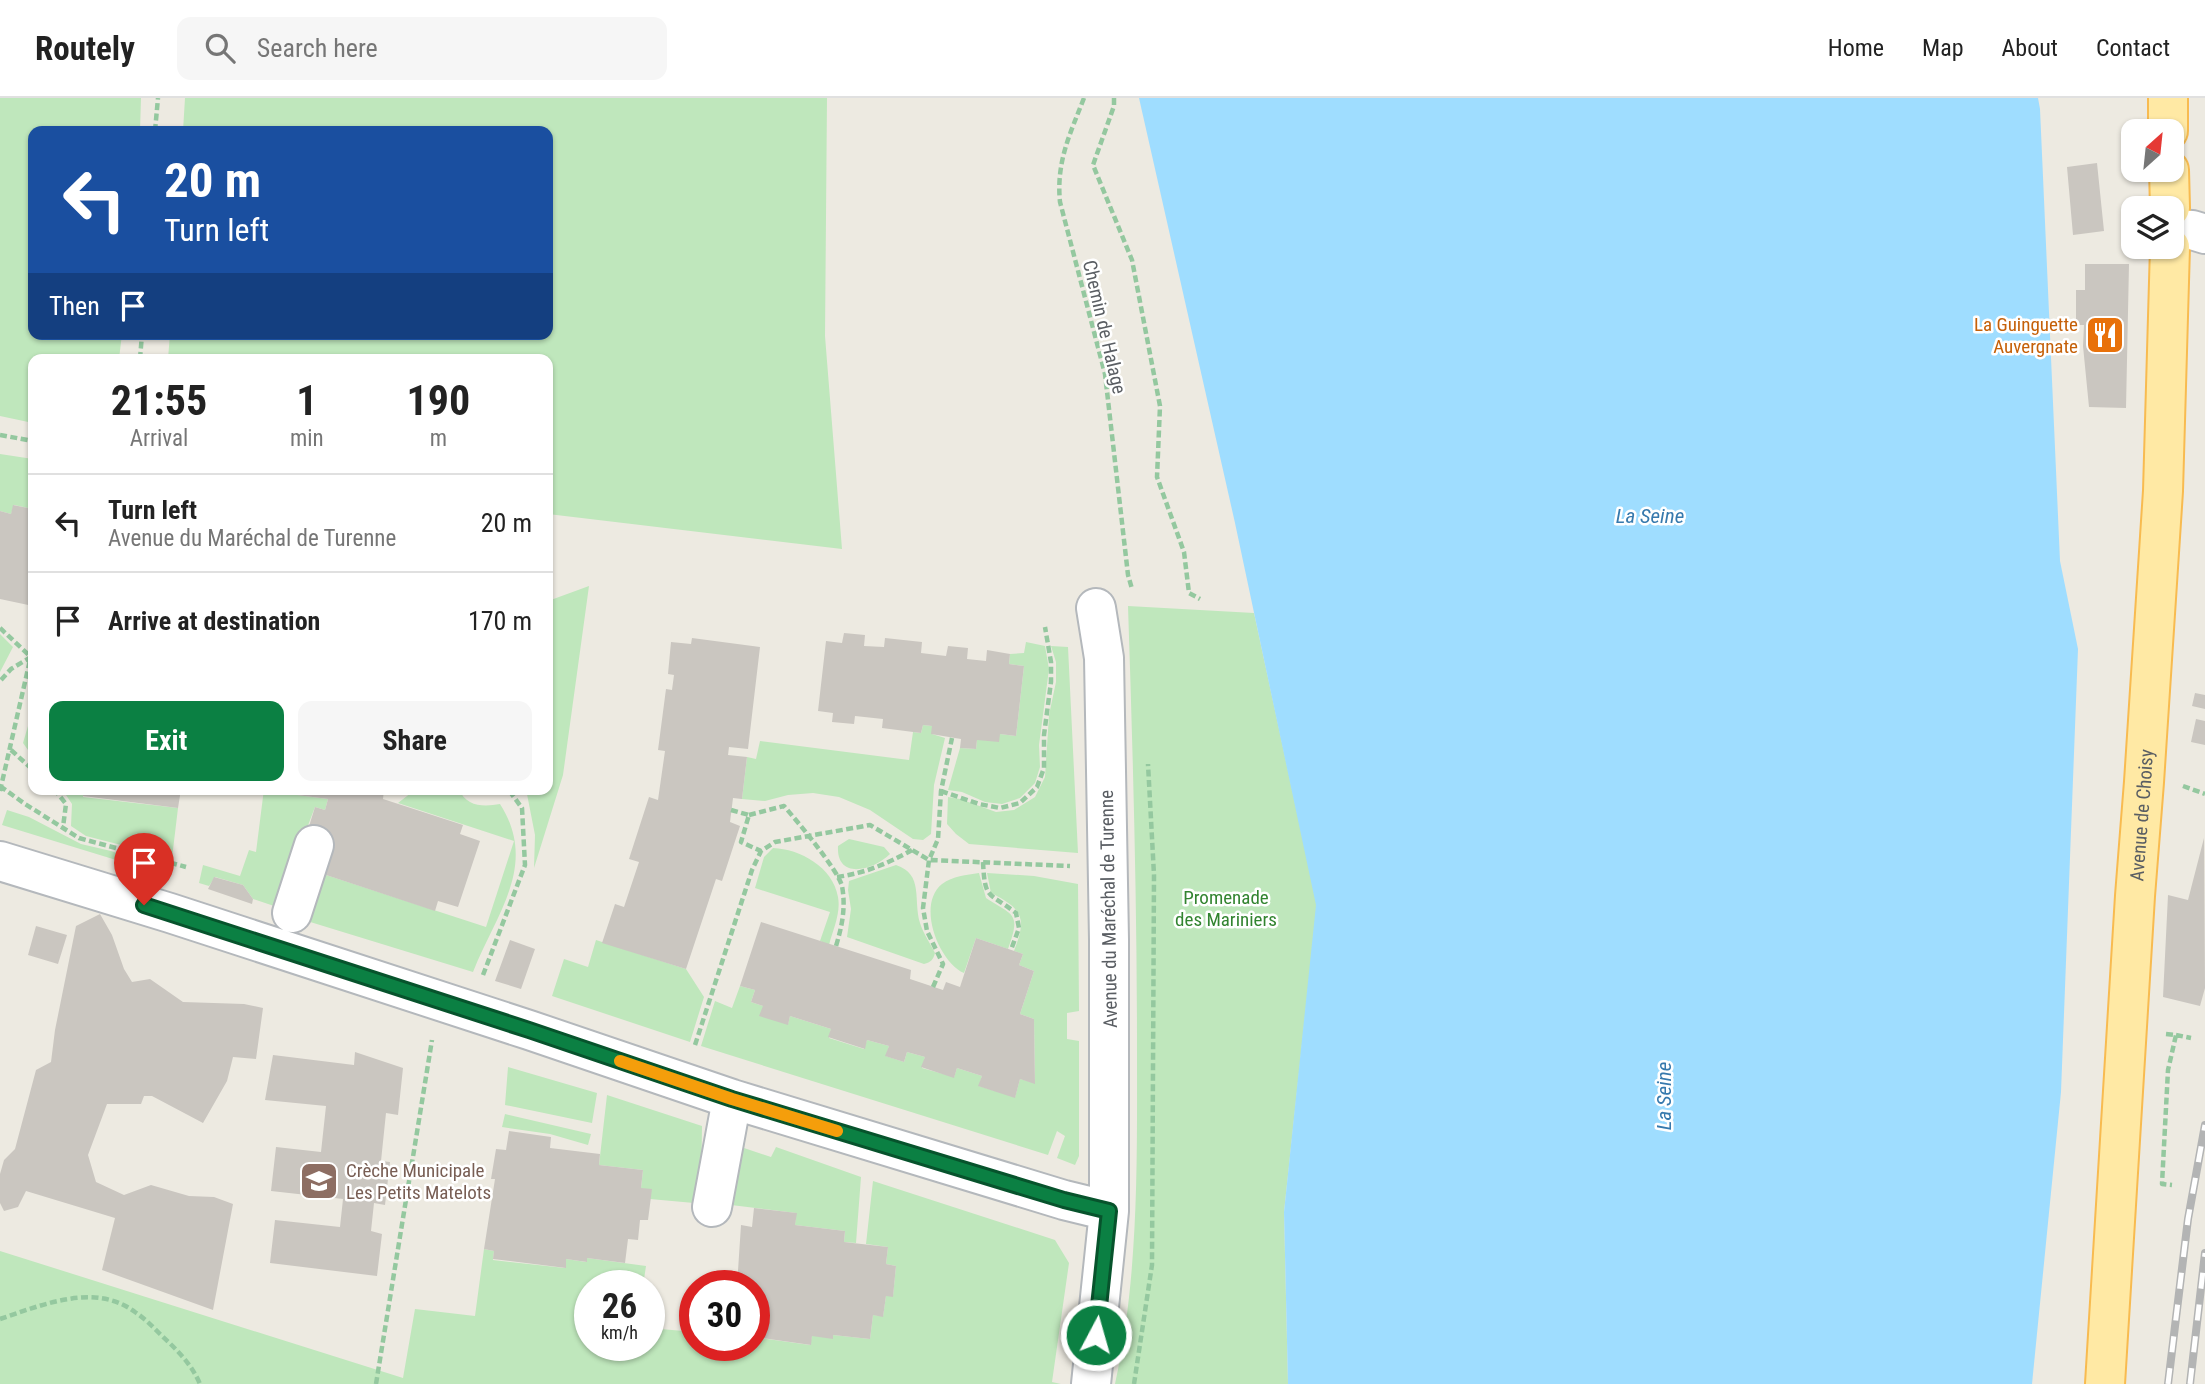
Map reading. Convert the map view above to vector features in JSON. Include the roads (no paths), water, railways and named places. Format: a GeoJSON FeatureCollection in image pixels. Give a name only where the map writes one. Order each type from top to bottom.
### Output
{"type":"FeatureCollection","features":[{"type":"Feature","properties":{"kind":"main road"},"geometry":{"type":"LineString","coordinates":[[2168,98],[2168,119]]}},
{"type":"Feature","properties":{"kind":"main road","name":"Avenue de Choisy"},"geometry":{"type":"LineString","coordinates":[[2105,1384],[2134,897],[2163,491],[2170,259]]}},
{"type":"Feature","properties":{"kind":"street"},"geometry":{"type":"LineString","coordinates":[[2184,230],[2205,234]]}},
{"type":"Feature","properties":{"kind":"street","name":"Avenue du Maréchal de Turenne"},"geometry":{"type":"LineString","coordinates":[[1091,1384],[1109,1211],[1105,672],[1096,608]]}},
{"type":"Feature","properties":{"kind":"street"},"geometry":{"type":"LineString","coordinates":[[292,913],[314,845]]}},
{"type":"Feature","properties":{"kind":"street"},"geometry":{"type":"LineString","coordinates":[[0,861],[529,1030],[732,1099],[1064,1200],[1109,1211]]}},
{"type":"Feature","properties":{"kind":"street"},"geometry":{"type":"LineString","coordinates":[[712,1207],[732,1099]]}},
{"type":"Feature","properties":{"kind":"water","name":"La Seine"},"geometry":{"type":"Polygon","coordinates":[[[1139,98],[2038,98],[2060,561],[2078,649],[2061,1092],[2032,1384],[1288,1384],[1284,1212],[1316,905],[1235,523],[1139,98]]]}},
{"type":"Feature","properties":{"kind":"railway"},"geometry":{"type":"LineString","coordinates":[[2168,1384],[2188,1219],[2205,1125]]}},
{"type":"Feature","properties":{"kind":"railway"},"geometry":{"type":"LineString","coordinates":[[2190,1384],[2205,1253]]}},
{"type":"Feature","properties":{"kind":"place","name":"La Guinguette Auvergnate"},"geometry":{"type":"Point","coordinates":[2105,335]}},
{"type":"Feature","properties":{"kind":"place","name":"Crèche Municipale Les Petits Matelots"},"geometry":{"type":"Point","coordinates":[319,1181]}},
{"type":"Feature","properties":{"kind":"park label","name":"Promenade des Mariniers"},"geometry":{"type":"Point","coordinates":[1226,908]}}]}
